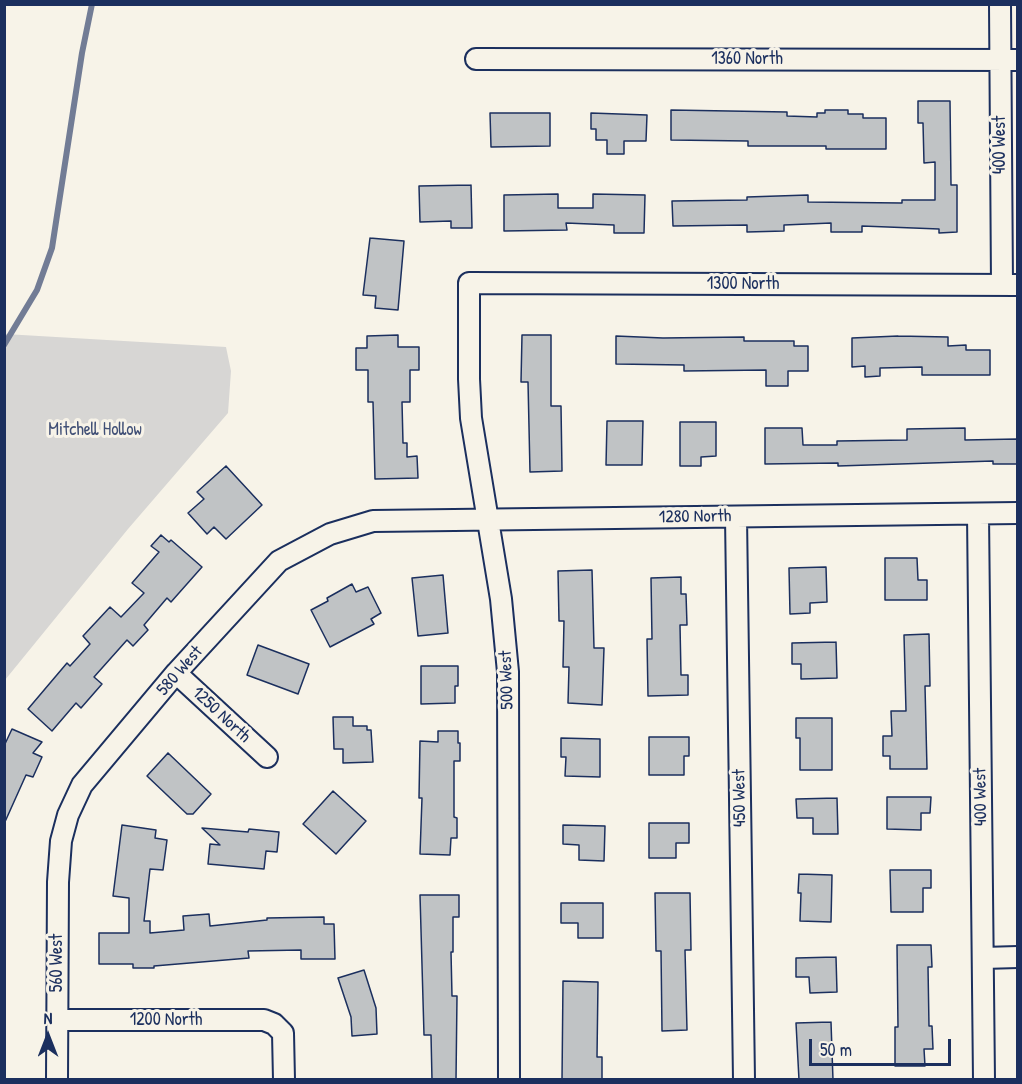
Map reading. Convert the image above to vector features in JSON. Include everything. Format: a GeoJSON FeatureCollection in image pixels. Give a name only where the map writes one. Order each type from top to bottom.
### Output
{"type":"FeatureCollection","features":[{"type":"Feature","properties":{"kind":"street","name":"400 West"},"geometry":{"type":"LineString","coordinates":[[1000,4],[1008,60],[1010,285]]}},
{"type":"Feature","properties":{"kind":"street","name":"1360 North"},"geometry":{"type":"LineString","coordinates":[[476,59],[1008,60]]}},
{"type":"Feature","properties":{"kind":"street","name":"1300 North"},"geometry":{"type":"LineString","coordinates":[[469,284],[1010,285]]}},
{"type":"Feature","properties":{"kind":"street","name":"500 West"},"geometry":{"type":"LineString","coordinates":[[469,284],[471,418],[502,609],[508,672],[509,1080]]}},
{"type":"Feature","properties":{"kind":"street","name":"1280 North"},"geometry":{"type":"LineString","coordinates":[[373,521],[1017,513]]}},
{"type":"Feature","properties":{"kind":"street","name":"400 West"},"geometry":{"type":"LineString","coordinates":[[978,514],[984,1080]]}},
{"type":"Feature","properties":{"kind":"street","name":"450 West"},"geometry":{"type":"LineString","coordinates":[[736,517],[744,1080]]}},
{"type":"Feature","properties":{"kind":"street","name":"580 West"},"geometry":{"type":"LineString","coordinates":[[58,882],[61,841],[68,815],[82,785],[176,673],[279,561],[330,534],[373,521]]}},
{"type":"Feature","properties":{"kind":"street","name":"1250 North"},"geometry":{"type":"LineString","coordinates":[[176,673],[267,757]]}},
{"type":"Feature","properties":{"kind":"street","name":"560 West"},"geometry":{"type":"LineString","coordinates":[[57,1080],[58,882]]}},
{"type":"Feature","properties":{"kind":"street"},"geometry":{"type":"LineString","coordinates":[[983,957],[1017,957]]}},
{"type":"Feature","properties":{"kind":"street","name":"1200 North"},"geometry":{"type":"LineString","coordinates":[[57,1020],[264,1020],[274,1024],[283,1033],[284,1080]]}},
{"type":"Feature","properties":{"kind":"green space","name":"Mitchell Hollow"},"geometry":{"type":"Polygon","coordinates":[[[5,334],[226,347],[231,371],[228,413],[128,529],[5,680],[5,334]]]}},
{"type":"Feature","properties":{"kind":"building"},"geometry":{"type":"Polygon","coordinates":[[[918,101],[950,101],[951,185],[957,185],[957,232],[939,233],[939,229],[862,226],[862,232],[831,232],[831,223],[784,225],[784,231],[747,232],[747,225],[673,226],[672,201],[747,200],[747,197],[808,195],[808,202],[902,203],[902,200],[935,200],[935,162],[924,163],[923,123],[918,123],[918,101]]]}},
{"type":"Feature","properties":{"kind":"building"},"geometry":{"type":"Polygon","coordinates":[[[671,110],[787,112],[787,116],[817,117],[817,113],[825,113],[825,110],[848,110],[848,114],[863,114],[863,118],[886,118],[886,149],[748,146],[748,141],[671,140],[671,110]]]}},
{"type":"Feature","properties":{"kind":"building"},"geometry":{"type":"Polygon","coordinates":[[[490,113],[550,113],[550,146],[491,147],[490,113]]]}},
{"type":"Feature","properties":{"kind":"building"},"geometry":{"type":"Polygon","coordinates":[[[591,113],[647,115],[646,141],[624,141],[624,154],[607,154],[607,140],[596,140],[596,129],[591,129],[591,113]]]}},
{"type":"Feature","properties":{"kind":"building"},"geometry":{"type":"Polygon","coordinates":[[[471,185],[472,228],[451,228],[451,221],[420,222],[419,186],[471,185]]]}},
{"type":"Feature","properties":{"kind":"building"},"geometry":{"type":"Polygon","coordinates":[[[558,194],[558,208],[593,208],[593,194],[645,195],[644,233],[614,233],[614,225],[566,223],[567,230],[504,231],[504,195],[558,194]]]}},
{"type":"Feature","properties":{"kind":"building"},"geometry":{"type":"Polygon","coordinates":[[[370,238],[404,241],[398,310],[375,308],[376,296],[363,295],[370,238]]]}},
{"type":"Feature","properties":{"kind":"building"},"geometry":{"type":"Polygon","coordinates":[[[398,335],[398,347],[419,347],[419,370],[410,370],[410,402],[402,402],[403,443],[407,443],[407,457],[417,456],[418,478],[375,479],[373,402],[368,402],[368,370],[356,370],[356,348],[367,348],[367,336],[398,335]]]}},
{"type":"Feature","properties":{"kind":"building"},"geometry":{"type":"Polygon","coordinates":[[[522,335],[551,335],[551,406],[561,406],[562,471],[530,472],[528,382],[521,382],[522,335]]]}},
{"type":"Feature","properties":{"kind":"building"},"geometry":{"type":"Polygon","coordinates":[[[616,336],[744,337],[744,341],[794,341],[794,346],[808,346],[808,371],[788,371],[788,386],[766,386],[766,370],[684,371],[684,365],[616,364],[616,336]]]}},
{"type":"Feature","properties":{"kind":"building"},"geometry":{"type":"Polygon","coordinates":[[[948,337],[948,346],[966,345],[966,350],[990,350],[990,375],[922,375],[922,367],[880,368],[880,376],[865,377],[865,366],[852,367],[852,338],[948,337]]]}},
{"type":"Feature","properties":{"kind":"building"},"geometry":{"type":"Polygon","coordinates":[[[607,421],[643,421],[642,465],[606,465],[607,421]]]}},
{"type":"Feature","properties":{"kind":"building"},"geometry":{"type":"Polygon","coordinates":[[[680,422],[716,422],[716,456],[701,457],[701,466],[680,466],[680,422]]]}},
{"type":"Feature","properties":{"kind":"building"},"geometry":{"type":"Polygon","coordinates":[[[765,428],[802,428],[803,445],[837,445],[837,441],[907,440],[907,429],[965,428],[965,440],[1017,439],[1017,464],[993,464],[993,461],[838,466],[838,463],[765,464],[765,428]]]}},
{"type":"Feature","properties":{"kind":"building"},"geometry":{"type":"Polygon","coordinates":[[[226,466],[262,505],[226,539],[214,527],[207,534],[188,513],[204,499],[197,492],[226,466]]]}},
{"type":"Feature","properties":{"kind":"building"},"geometry":{"type":"Polygon","coordinates":[[[161,535],[169,542],[171,540],[202,567],[171,602],[167,598],[144,625],[148,630],[133,646],[127,640],[94,677],[102,684],[81,708],[76,703],[52,731],[28,709],[67,663],[70,666],[90,644],[83,636],[110,607],[121,617],[144,593],[132,583],[159,552],[151,546],[161,535]]]}},
{"type":"Feature","properties":{"kind":"building"},"geometry":{"type":"Polygon","coordinates":[[[885,558],[917,558],[918,580],[927,580],[927,600],[885,600],[885,558]]]}},
{"type":"Feature","properties":{"kind":"building"},"geometry":{"type":"Polygon","coordinates":[[[826,567],[827,602],[810,603],[810,613],[790,614],[789,568],[826,567]]]}},
{"type":"Feature","properties":{"kind":"building"},"geometry":{"type":"Polygon","coordinates":[[[592,570],[594,648],[604,648],[602,705],[568,703],[569,667],[563,667],[564,621],[559,621],[558,571],[592,570]]]}},
{"type":"Feature","properties":{"kind":"building"},"geometry":{"type":"Polygon","coordinates":[[[443,575],[448,633],[418,636],[412,578],[443,575]]]}},
{"type":"Feature","properties":{"kind":"building"},"geometry":{"type":"Polygon","coordinates":[[[681,577],[681,594],[686,594],[687,625],[680,625],[681,675],[688,675],[688,695],[648,696],[647,639],[652,639],[651,578],[681,577]]]}},
{"type":"Feature","properties":{"kind":"building"},"geometry":{"type":"Polygon","coordinates":[[[352,584],[356,592],[368,587],[381,613],[371,619],[374,624],[330,647],[311,610],[352,584]]]}},
{"type":"Feature","properties":{"kind":"building"},"geometry":{"type":"Polygon","coordinates":[[[929,634],[930,686],[925,686],[927,769],[890,769],[890,756],[883,756],[883,736],[892,736],[891,711],[906,711],[904,635],[929,634]]]}},
{"type":"Feature","properties":{"kind":"building"},"geometry":{"type":"Polygon","coordinates":[[[836,642],[837,678],[801,679],[801,664],[792,664],[792,643],[836,642]]]}},
{"type":"Feature","properties":{"kind":"building"},"geometry":{"type":"Polygon","coordinates":[[[258,645],[309,664],[298,694],[247,675],[258,645]]]}},
{"type":"Feature","properties":{"kind":"building"},"geometry":{"type":"Polygon","coordinates":[[[421,666],[458,666],[455,703],[421,704],[421,666]]]}},
{"type":"Feature","properties":{"kind":"building"},"geometry":{"type":"Polygon","coordinates":[[[333,717],[353,717],[353,726],[367,726],[367,730],[371,730],[373,762],[343,763],[343,749],[334,749],[333,717]]]}},
{"type":"Feature","properties":{"kind":"building"},"geometry":{"type":"Polygon","coordinates":[[[796,718],[832,718],[832,770],[800,770],[800,738],[796,738],[796,718]]]}},
{"type":"Feature","properties":{"kind":"building"},"geometry":{"type":"Polygon","coordinates":[[[12,729],[42,742],[33,753],[42,757],[33,777],[26,775],[4,824],[4,746],[12,729]]]}},
{"type":"Feature","properties":{"kind":"building"},"geometry":{"type":"Polygon","coordinates":[[[438,731],[458,731],[458,743],[460,743],[460,761],[454,761],[454,817],[457,818],[457,838],[451,838],[450,855],[420,854],[422,798],[419,798],[420,741],[438,742],[438,731]]]}},
{"type":"Feature","properties":{"kind":"building"},"geometry":{"type":"Polygon","coordinates":[[[649,737],[689,737],[689,756],[684,756],[684,775],[649,775],[649,737]]]}},
{"type":"Feature","properties":{"kind":"building"},"geometry":{"type":"Polygon","coordinates":[[[561,738],[600,739],[600,777],[565,776],[566,757],[561,757],[561,738]]]}},
{"type":"Feature","properties":{"kind":"building"},"geometry":{"type":"Polygon","coordinates":[[[168,753],[211,794],[193,814],[187,814],[147,776],[168,753]]]}},
{"type":"Feature","properties":{"kind":"building"},"geometry":{"type":"Polygon","coordinates":[[[333,791],[366,821],[336,854],[303,824],[333,791]]]}},
{"type":"Feature","properties":{"kind":"building"},"geometry":{"type":"Polygon","coordinates":[[[887,797],[931,797],[930,813],[921,813],[921,830],[887,829],[887,797]]]}},
{"type":"Feature","properties":{"kind":"building"},"geometry":{"type":"Polygon","coordinates":[[[837,798],[838,834],[813,834],[813,818],[797,818],[796,799],[837,798]]]}},
{"type":"Feature","properties":{"kind":"building"},"geometry":{"type":"Polygon","coordinates":[[[649,823],[689,823],[689,843],[676,843],[676,858],[649,858],[649,823]]]}},
{"type":"Feature","properties":{"kind":"building"},"geometry":{"type":"Polygon","coordinates":[[[122,825],[156,830],[155,838],[167,840],[163,870],[150,869],[144,921],[150,921],[150,933],[184,930],[183,916],[209,914],[210,926],[267,920],[267,918],[324,917],[324,924],[334,924],[335,959],[301,959],[301,950],[248,951],[249,958],[154,966],[154,968],[133,968],[133,964],[99,964],[99,933],[129,933],[129,898],[113,896],[122,825]]]}},
{"type":"Feature","properties":{"kind":"building"},"geometry":{"type":"Polygon","coordinates":[[[563,825],[605,826],[604,861],[579,860],[579,845],[563,844],[563,825]]]}},
{"type":"Feature","properties":{"kind":"building"},"geometry":{"type":"Polygon","coordinates":[[[202,828],[279,832],[277,852],[266,851],[264,869],[208,864],[210,844],[220,845],[202,828]]]}},
{"type":"Feature","properties":{"kind":"building"},"geometry":{"type":"Polygon","coordinates":[[[890,870],[931,870],[931,888],[923,888],[923,912],[891,912],[890,870]]]}},
{"type":"Feature","properties":{"kind":"building"},"geometry":{"type":"Polygon","coordinates":[[[799,874],[832,875],[831,922],[800,921],[799,874]]]}},
{"type":"Feature","properties":{"kind":"building"},"geometry":{"type":"Polygon","coordinates":[[[655,893],[690,893],[691,950],[685,950],[687,1030],[662,1031],[661,951],[656,951],[655,893]]]}},
{"type":"Feature","properties":{"kind":"building"},"geometry":{"type":"Polygon","coordinates":[[[420,895],[459,895],[459,917],[453,917],[453,952],[451,952],[452,996],[457,996],[456,1080],[432,1080],[431,1035],[424,1035],[420,895]]]}},
{"type":"Feature","properties":{"kind":"building"},"geometry":{"type":"Polygon","coordinates":[[[561,903],[603,903],[603,938],[578,938],[578,923],[561,923],[561,903]]]}},
{"type":"Feature","properties":{"kind":"building"},"geometry":{"type":"Polygon","coordinates":[[[897,945],[931,945],[932,967],[928,967],[929,1026],[932,1026],[933,1049],[924,1049],[925,1066],[895,1066],[895,1027],[898,1027],[897,945]]]}},
{"type":"Feature","properties":{"kind":"building"},"geometry":{"type":"Polygon","coordinates":[[[836,957],[837,992],[810,993],[809,977],[796,977],[796,958],[836,957]]]}},
{"type":"Feature","properties":{"kind":"building"},"geometry":{"type":"Polygon","coordinates":[[[364,970],[376,1008],[377,1034],[352,1036],[351,1017],[338,978],[364,970]]]}},
{"type":"Feature","properties":{"kind":"building"},"geometry":{"type":"Polygon","coordinates":[[[563,981],[598,982],[597,1057],[602,1057],[602,1080],[562,1080],[563,981]]]}},
{"type":"Feature","properties":{"kind":"building"},"geometry":{"type":"Polygon","coordinates":[[[831,1022],[833,1080],[799,1080],[796,1023],[831,1022]]]}},
{"type":"Feature","properties":{"kind":"waterway"},"geometry":{"type":"LineString","coordinates":[[4,345],[37,290],[52,248],[82,53],[92,4]]}}]}
